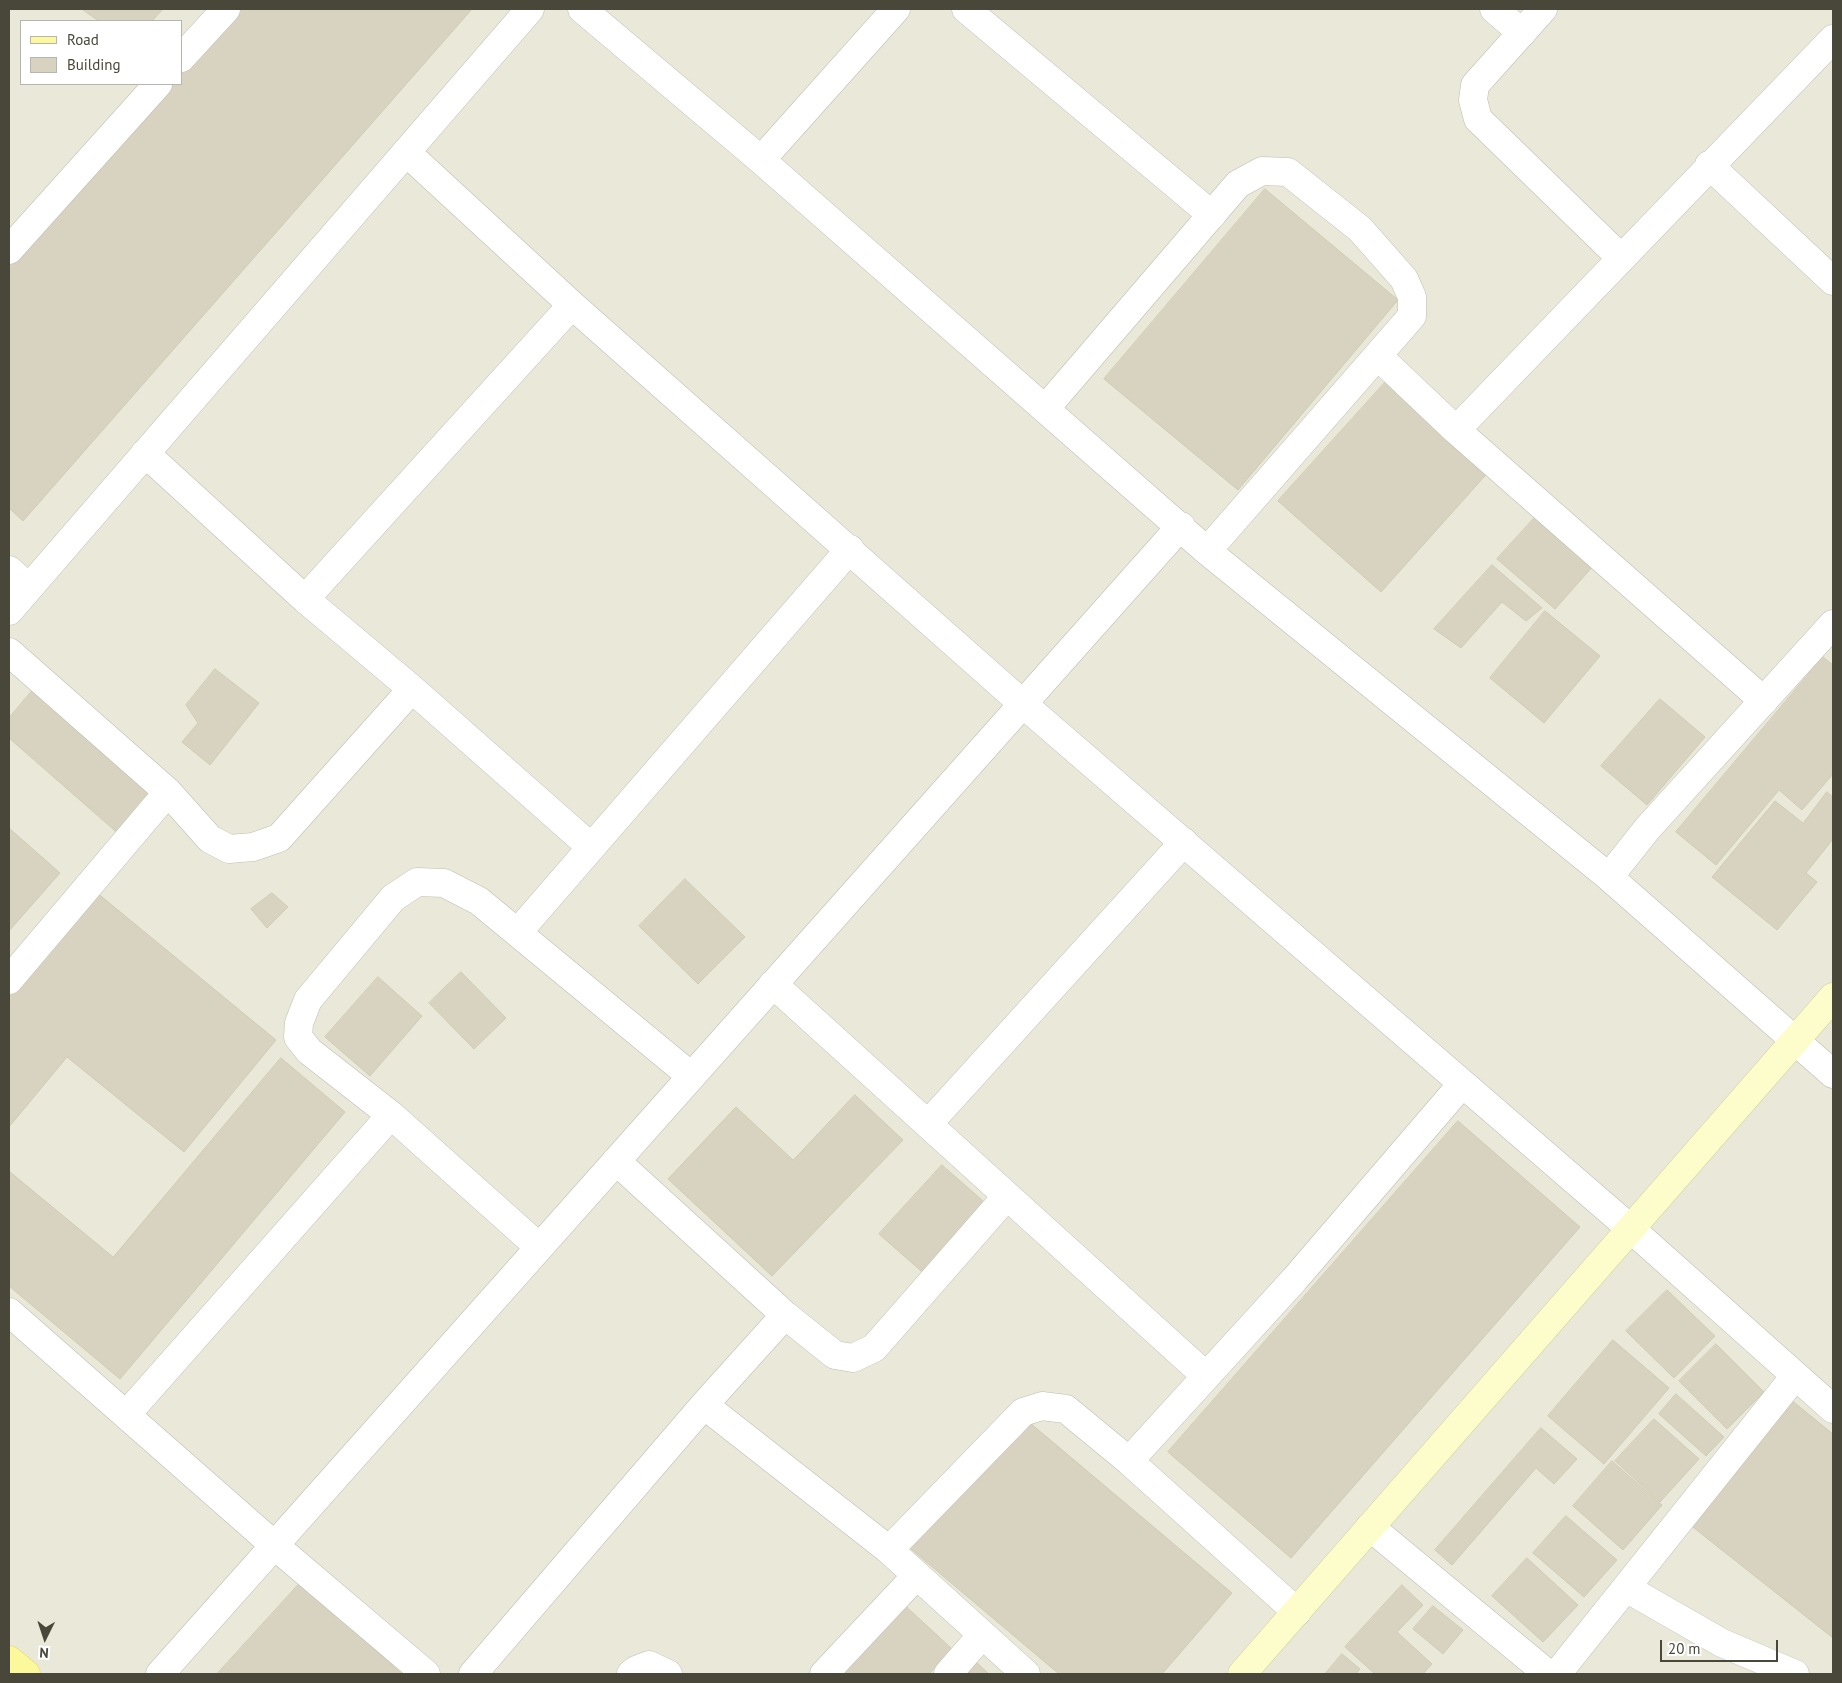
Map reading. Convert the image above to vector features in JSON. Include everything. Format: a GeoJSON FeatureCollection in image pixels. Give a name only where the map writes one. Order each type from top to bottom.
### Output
{"type":"FeatureCollection","features":[{"type":"Feature","properties":{"kind":"main road"},"geometry":{"type":"LineString","coordinates":[[9,1660],[26,1674]]}},
{"type":"Feature","properties":{"kind":"street"},"geometry":{"type":"LineString","coordinates":[[182,57],[226,9]]}},
{"type":"Feature","properties":{"kind":"street"},"geometry":{"type":"LineString","coordinates":[[9,611],[18,578],[144,453],[530,9]]}},
{"type":"Feature","properties":{"kind":"street"},"geometry":{"type":"LineString","coordinates":[[582,9],[761,160],[1181,526],[1207,551],[1609,877],[1833,1074]]}},
{"type":"Feature","properties":{"kind":"street"},"geometry":{"type":"LineString","coordinates":[[761,160],[896,9]]}},
{"type":"Feature","properties":{"kind":"street"},"geometry":{"type":"LineString","coordinates":[[966,9],[1212,215]]}},
{"type":"Feature","properties":{"kind":"street"},"geometry":{"type":"LineString","coordinates":[[1494,9],[1522,33]]}},
{"type":"Feature","properties":{"kind":"street"},"geometry":{"type":"LineString","coordinates":[[1543,9],[1475,85],[1473,100],[1478,119],[1622,258]]}},
{"type":"Feature","properties":{"kind":"street"},"geometry":{"type":"LineString","coordinates":[[1456,430],[1833,39]]}},
{"type":"Feature","properties":{"kind":"street"},"geometry":{"type":"LineString","coordinates":[[9,250],[157,85]]}},
{"type":"Feature","properties":{"kind":"street"},"geometry":{"type":"LineString","coordinates":[[406,152],[572,305],[1023,704],[1631,1229],[1833,1410]]}},
{"type":"Feature","properties":{"kind":"street"},"geometry":{"type":"LineString","coordinates":[[1709,166],[1833,280]]}},
{"type":"Feature","properties":{"kind":"street"},"geometry":{"type":"LineString","coordinates":[[1045,409],[1238,184],[1262,171],[1288,172],[1360,229],[1404,280],[1412,297],[1412,316],[1379,357],[1207,551]]}},
{"type":"Feature","properties":{"kind":"street"},"geometry":{"type":"LineString","coordinates":[[305,600],[572,305]]}},
{"type":"Feature","properties":{"kind":"street"},"geometry":{"type":"LineString","coordinates":[[1379,357],[1456,430],[1764,701]]}},
{"type":"Feature","properties":{"kind":"street"},"geometry":{"type":"LineString","coordinates":[[144,453],[305,600],[412,689],[591,847]]}},
{"type":"Feature","properties":{"kind":"street"},"geometry":{"type":"LineString","coordinates":[[160,1674],[1181,526]]}},
{"type":"Feature","properties":{"kind":"street"},"geometry":{"type":"LineString","coordinates":[[518,932],[850,549]]}},
{"type":"Feature","properties":{"kind":"street"},"geometry":{"type":"LineString","coordinates":[[1609,877],[1647,829],[1833,624]]}},
{"type":"Feature","properties":{"kind":"street"},"geometry":{"type":"LineString","coordinates":[[9,652],[168,792],[210,839],[230,849],[253,847],[279,838],[412,689]]}},
{"type":"Feature","properties":{"kind":"street"},"geometry":{"type":"LineString","coordinates":[[9,980],[168,792]]}},
{"type":"Feature","properties":{"kind":"street"},"geometry":{"type":"LineString","coordinates":[[928,1124],[1184,842]]}},
{"type":"Feature","properties":{"kind":"street"},"geometry":{"type":"LineString","coordinates":[[539,1247],[391,1115],[309,1051],[298,1038],[299,1023],[308,1000],[393,898],[417,882],[444,883],[479,900],[691,1076]]}},
{"type":"Feature","properties":{"kind":"street"},"geometry":{"type":"LineString","coordinates":[[773,984],[1206,1376]]}},
{"type":"Feature","properties":{"kind":"street"},"geometry":{"type":"LineString","coordinates":[[1242,1674],[1833,997]]}},
{"type":"Feature","properties":{"kind":"street"},"geometry":{"type":"LineString","coordinates":[[1128,1461],[1294,1280],[1462,1084]]}},
{"type":"Feature","properties":{"kind":"street"},"geometry":{"type":"LineString","coordinates":[[126,1415],[391,1115]]}},
{"type":"Feature","properties":{"kind":"street"},"geometry":{"type":"LineString","coordinates":[[616,1160],[785,1315],[836,1355],[853,1358],[874,1348],[1007,1196]]}},
{"type":"Feature","properties":{"kind":"street"},"geometry":{"type":"LineString","coordinates":[[9,1312],[274,1545],[426,1674]]}},
{"type":"Feature","properties":{"kind":"street"},"geometry":{"type":"LineString","coordinates":[[473,1674],[785,1315]]}},
{"type":"Feature","properties":{"kind":"street"},"geometry":{"type":"LineString","coordinates":[[1557,1674],[1795,1376]]}},
{"type":"Feature","properties":{"kind":"street"},"geometry":{"type":"LineString","coordinates":[[704,1406],[889,1550],[1026,1674]]}},
{"type":"Feature","properties":{"kind":"street"},"geometry":{"type":"LineString","coordinates":[[889,1550],[1023,1412],[1042,1406],[1066,1409],[1128,1461],[1297,1612]]}},
{"type":"Feature","properties":{"kind":"street"},"geometry":{"type":"LineString","coordinates":[[1370,1527],[1548,1674]]}},
{"type":"Feature","properties":{"kind":"street"},"geometry":{"type":"LineString","coordinates":[[824,1674],[916,1575]]}},
{"type":"Feature","properties":{"kind":"street"},"geometry":{"type":"LineString","coordinates":[[1626,1588],[1722,1643],[1795,1674]]}},
{"type":"Feature","properties":{"kind":"street"},"geometry":{"type":"LineString","coordinates":[[948,1674],[982,1635]]}},
{"type":"Feature","properties":{"kind":"street"},"geometry":{"type":"LineString","coordinates":[[631,1674],[649,1665],[668,1674]]}},
{"type":"Feature","properties":{"kind":"shaded area"},"geometry":{"type":"Polygon","coordinates":[[[9,9],[1833,9],[1833,1674],[9,1674],[9,9]]]}},
{"type":"Feature","properties":{"kind":"building"},"geometry":{"type":"Polygon","coordinates":[[[82,9],[163,9],[153,20],[98,20],[82,9]]]}},
{"type":"Feature","properties":{"kind":"building"},"geometry":{"type":"Polygon","coordinates":[[[234,9],[472,9],[23,521],[9,508],[9,266],[168,85],[182,85],[182,68],[234,9]]]}},
{"type":"Feature","properties":{"kind":"building"},"geometry":{"type":"Polygon","coordinates":[[[1265,189],[1398,300],[1238,490],[1104,379],[1265,189]]]}},
{"type":"Feature","properties":{"kind":"building"},"geometry":{"type":"Polygon","coordinates":[[[1390,377],[1492,468],[1381,592],[1278,501],[1390,377]]]}},
{"type":"Feature","properties":{"kind":"building"},"geometry":{"type":"Polygon","coordinates":[[[1537,515],[1594,565],[1555,609],[1497,559],[1537,515]]]}},
{"type":"Feature","properties":{"kind":"building"},"geometry":{"type":"Polygon","coordinates":[[[1492,565],[1542,608],[1526,621],[1502,602],[1461,648],[1434,629],[1492,565]]]}},
{"type":"Feature","properties":{"kind":"building"},"geometry":{"type":"Polygon","coordinates":[[[1545,611],[1600,656],[1544,723],[1490,678],[1545,611]]]}},
{"type":"Feature","properties":{"kind":"building"},"geometry":{"type":"Polygon","coordinates":[[[1823,657],[1833,665],[1833,774],[1802,810],[1779,790],[1716,865],[1676,832],[1823,657]]]}},
{"type":"Feature","properties":{"kind":"building"},"geometry":{"type":"Polygon","coordinates":[[[215,669],[259,703],[210,765],[182,742],[198,723],[186,705],[215,669]]]}},
{"type":"Feature","properties":{"kind":"building"},"geometry":{"type":"Polygon","coordinates":[[[38,684],[161,790],[121,836],[9,738],[9,718],[38,684]]]}},
{"type":"Feature","properties":{"kind":"building"},"geometry":{"type":"Polygon","coordinates":[[[1660,699],[1705,737],[1647,805],[1601,766],[1660,699]]]}},
{"type":"Feature","properties":{"kind":"building"},"geometry":{"type":"Polygon","coordinates":[[[1827,792],[1833,797],[1833,839],[1806,873],[1817,882],[1777,930],[1712,877],[1775,801],[1803,823],[1827,792]]]}},
{"type":"Feature","properties":{"kind":"building"},"geometry":{"type":"Polygon","coordinates":[[[9,828],[60,873],[9,931],[9,828]]]}},
{"type":"Feature","properties":{"kind":"building"},"geometry":{"type":"Polygon","coordinates":[[[685,879],[745,937],[698,984],[639,926],[685,879]]]}},
{"type":"Feature","properties":{"kind":"building"},"geometry":{"type":"Polygon","coordinates":[[[96,892],[276,1040],[184,1152],[67,1057],[9,1127],[9,998],[96,892]]]}},
{"type":"Feature","properties":{"kind":"building"},"geometry":{"type":"Polygon","coordinates":[[[272,893],[288,907],[267,928],[251,909],[272,893]]]}},
{"type":"Feature","properties":{"kind":"building"},"geometry":{"type":"Polygon","coordinates":[[[461,972],[506,1018],[474,1049],[429,1003],[461,972]]]}},
{"type":"Feature","properties":{"kind":"building"},"geometry":{"type":"Polygon","coordinates":[[[378,977],[422,1016],[370,1076],[325,1037],[378,977]]]}},
{"type":"Feature","properties":{"kind":"building"},"geometry":{"type":"Polygon","coordinates":[[[281,1058],[345,1112],[120,1379],[9,1286],[9,1173],[113,1257],[281,1058]]]}},
{"type":"Feature","properties":{"kind":"building"},"geometry":{"type":"Polygon","coordinates":[[[855,1095],[903,1140],[772,1276],[668,1179],[736,1107],[793,1160],[855,1095]]]}},
{"type":"Feature","properties":{"kind":"building"},"geometry":{"type":"Polygon","coordinates":[[[1458,1121],[1580,1227],[1291,1558],[1168,1452],[1458,1121]]]}},
{"type":"Feature","properties":{"kind":"building"},"geometry":{"type":"Polygon","coordinates":[[[942,1165],[991,1208],[928,1277],[879,1234],[942,1165]]]}},
{"type":"Feature","properties":{"kind":"building"},"geometry":{"type":"Polygon","coordinates":[[[1667,1290],[1715,1336],[1674,1378],[1626,1331],[1667,1290]]]}},
{"type":"Feature","properties":{"kind":"building"},"geometry":{"type":"Polygon","coordinates":[[[1613,1340],[1669,1388],[1604,1464],[1548,1416],[1613,1340]]]}},
{"type":"Feature","properties":{"kind":"building"},"geometry":{"type":"Polygon","coordinates":[[[1716,1344],[1764,1392],[1727,1429],[1679,1381],[1716,1344]]]}},
{"type":"Feature","properties":{"kind":"building"},"geometry":{"type":"Polygon","coordinates":[[[1676,1394],[1724,1437],[1706,1456],[1659,1414],[1676,1394]]]}},
{"type":"Feature","properties":{"kind":"building"},"geometry":{"type":"Polygon","coordinates":[[[1785,1395],[1833,1434],[1833,1638],[1684,1520],[1785,1395]]]}},
{"type":"Feature","properties":{"kind":"building"},"geometry":{"type":"Polygon","coordinates":[[[1023,1417],[1232,1593],[1162,1674],[1059,1674],[911,1549],[1023,1417]]]}},
{"type":"Feature","properties":{"kind":"building"},"geometry":{"type":"Polygon","coordinates":[[[1654,1419],[1699,1459],[1660,1502],[1615,1461],[1654,1419]]]}},
{"type":"Feature","properties":{"kind":"building"},"geometry":{"type":"Polygon","coordinates":[[[1541,1428],[1577,1459],[1554,1484],[1536,1468],[1452,1565],[1435,1550],[1541,1428]]]}},
{"type":"Feature","properties":{"kind":"building"},"geometry":{"type":"Polygon","coordinates":[[[1612,1461],[1662,1505],[1623,1550],[1573,1506],[1612,1461]]]}},
{"type":"Feature","properties":{"kind":"building"},"geometry":{"type":"Polygon","coordinates":[[[1566,1516],[1617,1560],[1584,1597],[1533,1553],[1566,1516]]]}},
{"type":"Feature","properties":{"kind":"building"},"geometry":{"type":"Polygon","coordinates":[[[1527,1558],[1578,1605],[1543,1642],[1492,1596],[1527,1558]]]}},
{"type":"Feature","properties":{"kind":"building"},"geometry":{"type":"Polygon","coordinates":[[[300,1583],[402,1674],[217,1674],[300,1583]]]}},
{"type":"Feature","properties":{"kind":"building"},"geometry":{"type":"Polygon","coordinates":[[[1402,1585],[1423,1605],[1397,1632],[1432,1664],[1423,1674],[1375,1674],[1345,1647],[1402,1585]]]}},
{"type":"Feature","properties":{"kind":"building"},"geometry":{"type":"Polygon","coordinates":[[[898,1599],[952,1649],[929,1674],[830,1674],[898,1599]]]}},
{"type":"Feature","properties":{"kind":"building"},"geometry":{"type":"Polygon","coordinates":[[[1433,1606],[1463,1630],[1443,1654],[1413,1629],[1433,1606]]]}},
{"type":"Feature","properties":{"kind":"building"},"geometry":{"type":"Polygon","coordinates":[[[1342,1654],[1360,1669],[1356,1674],[1325,1674],[1342,1654]]]}},
{"type":"Feature","properties":{"kind":"building"},"geometry":{"type":"Polygon","coordinates":[[[975,1661],[989,1674],[963,1674],[975,1661]]]}}]}
